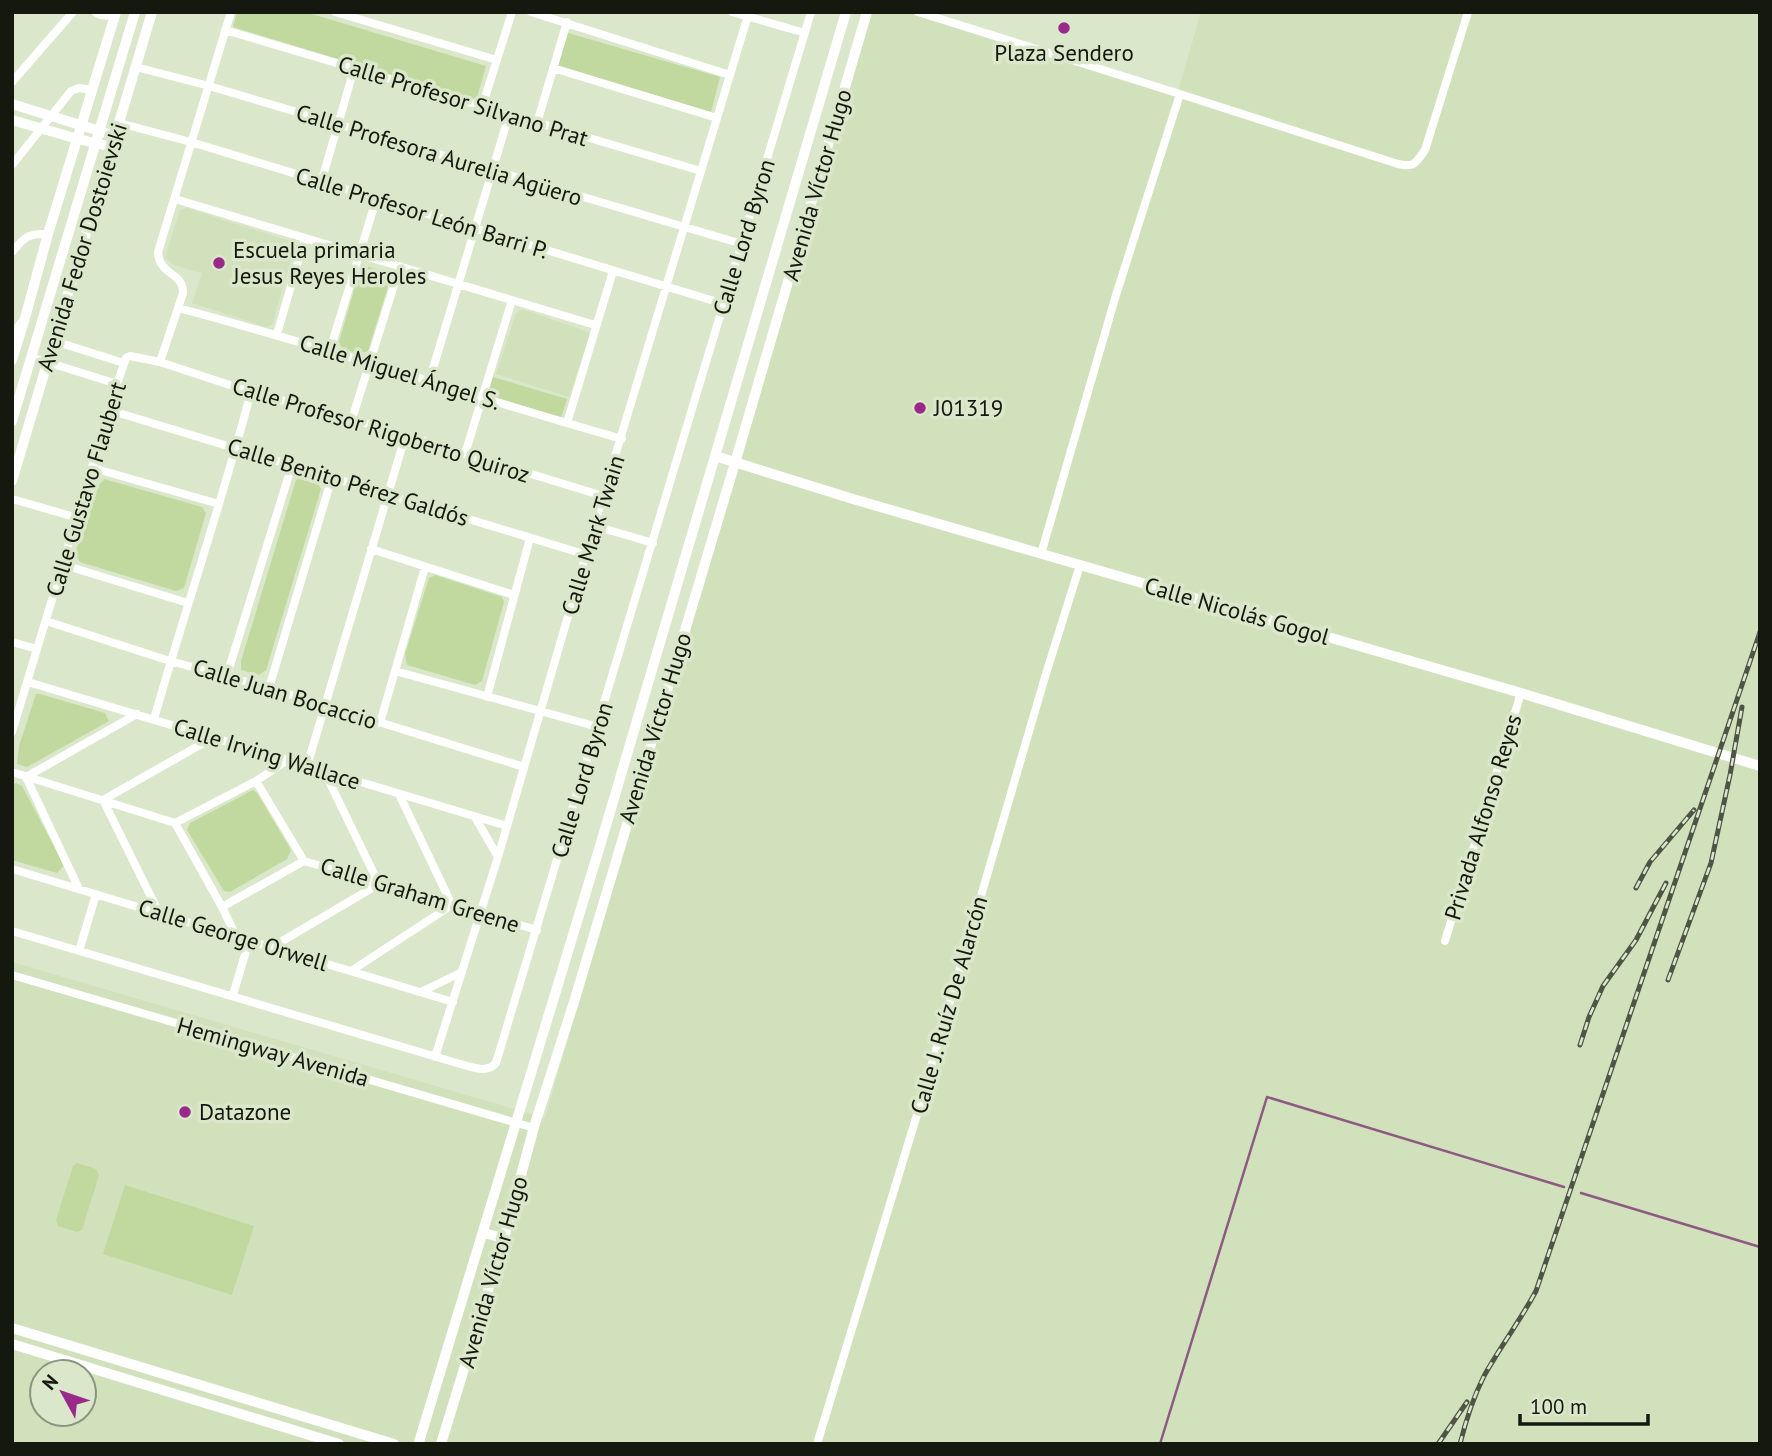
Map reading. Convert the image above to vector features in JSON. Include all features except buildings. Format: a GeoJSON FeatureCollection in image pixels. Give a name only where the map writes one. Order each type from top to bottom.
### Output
{"type":"FeatureCollection","features":[{"type":"Feature","properties":{"kind":"main road","name":"Avenida Fedor Dostoievski"},"geometry":{"type":"LineString","coordinates":[[12,421],[135,12]]}},
{"type":"Feature","properties":{"kind":"main road","name":"Avenida Fedor Dostoievski"},"geometry":{"type":"LineString","coordinates":[[12,481],[152,12]]}},
{"type":"Feature","properties":{"kind":"main road"},"geometry":{"type":"LineString","coordinates":[[12,104],[82,126],[97,137]]}},
{"type":"Feature","properties":{"kind":"main road"},"geometry":{"type":"LineString","coordinates":[[12,120],[78,139],[97,137],[114,141]]}},
{"type":"Feature","properties":{"kind":"street"},"geometry":{"type":"LineString","coordinates":[[12,82],[73,12]]}},
{"type":"Feature","properties":{"kind":"street"},"geometry":{"type":"LineString","coordinates":[[96,12],[108,16],[116,13]]}},
{"type":"Feature","properties":{"kind":"street"},"geometry":{"type":"LineString","coordinates":[[160,362],[183,286],[180,280],[162,266],[158,251],[231,12]]}},
{"type":"Feature","properties":{"kind":"street"},"geometry":{"type":"LineString","coordinates":[[335,12],[497,60]]}},
{"type":"Feature","properties":{"kind":"street"},"geometry":{"type":"LineString","coordinates":[[482,107],[512,12]]}},
{"type":"Feature","properties":{"kind":"street"},"geometry":{"type":"LineString","coordinates":[[732,12],[805,33]]}},
{"type":"Feature","properties":{"kind":"street","name":"Calle Lord Byron"},"geometry":{"type":"LineString","coordinates":[[12,931],[435,1057],[483,1069],[496,1063],[811,12]]}},
{"type":"Feature","properties":{"kind":"street","name":"Avenida Víctor Hugo"},"geometry":{"type":"LineString","coordinates":[[417,1443],[596,858],[846,12]]}},
{"type":"Feature","properties":{"kind":"street","name":"Avenida Víctor Hugo"},"geometry":{"type":"LineString","coordinates":[[441,1444],[867,12]]}},
{"type":"Feature","properties":{"kind":"street"},"geometry":{"type":"LineString","coordinates":[[918,12],[1407,166],[1413,164],[1425,150],[1468,12]]}},
{"type":"Feature","properties":{"kind":"street"},"geometry":{"type":"LineString","coordinates":[[12,360],[116,13]]}},
{"type":"Feature","properties":{"kind":"street"},"geometry":{"type":"LineString","coordinates":[[538,13],[730,75]]}},
{"type":"Feature","properties":{"kind":"street","name":"Calle Mark Twain"},"geometry":{"type":"LineString","coordinates":[[435,1057],[498,857],[748,15]]}},
{"type":"Feature","properties":{"kind":"street"},"geometry":{"type":"LineString","coordinates":[[537,123],[567,22]]}},
{"type":"Feature","properties":{"kind":"street","name":"Calle Profesor Silvano Prat"},"geometry":{"type":"LineString","coordinates":[[225,30],[701,171]]}},
{"type":"Feature","properties":{"kind":"street","name":"Calle Profesora Aurelia Agüero"},"geometry":{"type":"LineString","coordinates":[[136,66],[742,244]]}},
{"type":"Feature","properties":{"kind":"street"},"geometry":{"type":"LineString","coordinates":[[553,68],[717,118]]}},
{"type":"Feature","properties":{"kind":"street"},"geometry":{"type":"LineString","coordinates":[[321,183],[354,69]]}},
{"type":"Feature","properties":{"kind":"street"},"geometry":{"type":"LineString","coordinates":[[12,165],[71,91],[79,88],[93,90]]}},
{"type":"Feature","properties":{"kind":"street"},"geometry":{"type":"LineString","coordinates":[[1041,554],[1116,295],[1180,94]]}},
{"type":"Feature","properties":{"kind":"street"},"geometry":{"type":"LineString","coordinates":[[429,382],[509,115]]}},
{"type":"Feature","properties":{"kind":"street","name":"Calle Profesor León Barri P."},"geometry":{"type":"LineString","coordinates":[[120,123],[191,142],[724,304]]}},
{"type":"Feature","properties":{"kind":"street"},"geometry":{"type":"LineString","coordinates":[[175,199],[595,325]]}},
{"type":"Feature","properties":{"kind":"street"},"geometry":{"type":"LineString","coordinates":[[330,350],[376,200]]}},
{"type":"Feature","properties":{"kind":"street"},"geometry":{"type":"LineString","coordinates":[[12,251],[29,235],[48,234]]}},
{"type":"Feature","properties":{"kind":"street"},"geometry":{"type":"LineString","coordinates":[[276,334],[305,238]]}},
{"type":"Feature","properties":{"kind":"street"},"geometry":{"type":"LineString","coordinates":[[352,419],[400,265]]}},
{"type":"Feature","properties":{"kind":"street"},"geometry":{"type":"LineString","coordinates":[[566,423],[613,271]]}},
{"type":"Feature","properties":{"kind":"street"},"geometry":{"type":"LineString","coordinates":[[465,454],[512,300]]}},
{"type":"Feature","properties":{"kind":"street","name":"Calle Miguel Ángel S."},"geometry":{"type":"LineString","coordinates":[[178,308],[276,334],[622,439]]}},
{"type":"Feature","properties":{"kind":"street"},"geometry":{"type":"LineString","coordinates":[[12,335],[26,318]]}},
{"type":"Feature","properties":{"kind":"street"},"geometry":{"type":"LineString","coordinates":[[54,341],[124,363]]}},
{"type":"Feature","properties":{"kind":"street","name":"Calle Gustavo Flaubert"},"geometry":{"type":"LineString","coordinates":[[12,732],[126,358],[130,356],[160,362]]}},
{"type":"Feature","properties":{"kind":"street"},"geometry":{"type":"LineString","coordinates":[[32,357],[117,384]]}},
{"type":"Feature","properties":{"kind":"street","name":"Calle Profesor Rigoberto Quiroz"},"geometry":{"type":"LineString","coordinates":[[160,362],[251,392],[352,419],[603,496]]}},
{"type":"Feature","properties":{"kind":"street"},"geometry":{"type":"LineString","coordinates":[[154,719],[251,392]]}},
{"type":"Feature","properties":{"kind":"street","name":"Calle Benito Pérez Galdós"},"geometry":{"type":"LineString","coordinates":[[110,410],[587,555]]}},
{"type":"Feature","properties":{"kind":"street"},"geometry":{"type":"LineString","coordinates":[[307,766],[405,437]]}},
{"type":"Feature","properties":{"kind":"street","name":"Calle Nicolás Gogol"},"geometry":{"type":"LineString","coordinates":[[715,456],[1760,766]]}},
{"type":"Feature","properties":{"kind":"street"},"geometry":{"type":"LineString","coordinates":[[226,675],[292,465]]}},
{"type":"Feature","properties":{"kind":"street"},"geometry":{"type":"LineString","coordinates":[[93,468],[219,504]]}},
{"type":"Feature","properties":{"kind":"street"},"geometry":{"type":"LineString","coordinates":[[269,688],[332,477]]}},
{"type":"Feature","properties":{"kind":"street"},"geometry":{"type":"LineString","coordinates":[[12,499],[78,517]]}},
{"type":"Feature","properties":{"kind":"street"},"geometry":{"type":"LineString","coordinates":[[595,526],[653,543]]}},
{"type":"Feature","properties":{"kind":"street"},"geometry":{"type":"LineString","coordinates":[[487,697],[530,538]]}},
{"type":"Feature","properties":{"kind":"street"},"geometry":{"type":"LineString","coordinates":[[372,549],[514,595]]}},
{"type":"Feature","properties":{"kind":"street"},"geometry":{"type":"LineString","coordinates":[[64,565],[188,603]]}},
{"type":"Feature","properties":{"kind":"street","name":"Calle J. Ruíz De Alarcón"},"geometry":{"type":"LineString","coordinates":[[817,1444],[1080,565]]}},
{"type":"Feature","properties":{"kind":"street"},"geometry":{"type":"LineString","coordinates":[[380,723],[425,567]]}},
{"type":"Feature","properties":{"kind":"street","name":"Calle Juan Bocaccio"},"geometry":{"type":"LineString","coordinates":[[46,621],[170,661],[226,675],[524,766]]}},
{"type":"Feature","properties":{"kind":"street"},"geometry":{"type":"LineString","coordinates":[[12,642],[37,649]]}},
{"type":"Feature","properties":{"kind":"street"},"geometry":{"type":"LineString","coordinates":[[395,671],[598,727]]}},
{"type":"Feature","properties":{"kind":"street","name":"Calle Irving Wallace"},"geometry":{"type":"LineString","coordinates":[[28,682],[507,827]]}},
{"type":"Feature","properties":{"kind":"street","name":"Privada Alfonso Reyes"},"geometry":{"type":"LineString","coordinates":[[1446,941],[1521,693]]}},
{"type":"Feature","properties":{"kind":"street"},"geometry":{"type":"LineString","coordinates":[[26,777],[137,714]]}},
{"type":"Feature","properties":{"kind":"street"},"geometry":{"type":"LineString","coordinates":[[103,800],[214,737]]}},
{"type":"Feature","properties":{"kind":"street"},"geometry":{"type":"LineString","coordinates":[[176,823],[256,781],[288,760]]}},
{"type":"Feature","properties":{"kind":"street"},"geometry":{"type":"LineString","coordinates":[[272,947],[379,884],[324,771]]}},
{"type":"Feature","properties":{"kind":"street"},"geometry":{"type":"LineString","coordinates":[[12,772],[176,823],[236,936]]}},
{"type":"Feature","properties":{"kind":"street"},"geometry":{"type":"LineString","coordinates":[[26,777],[79,889]]}},
{"type":"Feature","properties":{"kind":"street","name":"Calle Graham Greene"},"geometry":{"type":"LineString","coordinates":[[256,781],[304,861],[537,930]]}},
{"type":"Feature","properties":{"kind":"street"},"geometry":{"type":"LineString","coordinates":[[351,971],[452,905],[399,794]]}},
{"type":"Feature","properties":{"kind":"street"},"geometry":{"type":"LineString","coordinates":[[103,800],[159,913]]}},
{"type":"Feature","properties":{"kind":"street"},"geometry":{"type":"LineString","coordinates":[[475,817],[498,857]]}},
{"type":"Feature","properties":{"kind":"street","name":"Calle Graham Greene"},"geometry":{"type":"LineString","coordinates":[[222,908],[304,861]]}},
{"type":"Feature","properties":{"kind":"street","name":"Calle George Orwell"},"geometry":{"type":"LineString","coordinates":[[12,869],[453,1002]]}},
{"type":"Feature","properties":{"kind":"street"},"geometry":{"type":"LineString","coordinates":[[79,951],[96,894]]}},
{"type":"Feature","properties":{"kind":"street"},"geometry":{"type":"LineString","coordinates":[[233,995],[250,941]]}},
{"type":"Feature","properties":{"kind":"street"},"geometry":{"type":"LineString","coordinates":[[421,992],[461,972]]}},
{"type":"Feature","properties":{"kind":"street","name":"Hemingway Avenida"},"geometry":{"type":"LineString","coordinates":[[12,975],[534,1129]]}},
{"type":"Feature","properties":{"kind":"street"},"geometry":{"type":"LineString","coordinates":[[483,1233],[503,1238]]}},
{"type":"Feature","properties":{"kind":"street"},"geometry":{"type":"LineString","coordinates":[[12,1328],[394,1444]]}},
{"type":"Feature","properties":{"kind":"street"},"geometry":{"type":"LineString","coordinates":[[12,1344],[339,1444]]}},
{"type":"Feature","properties":{"kind":"street"},"geometry":{"type":"LineString","coordinates":[[417,1443],[433,1444]]}},
{"type":"Feature","properties":{"kind":"shaded area"},"geometry":{"type":"Polygon","coordinates":[[[237,12],[305,12],[486,66],[476,101],[233,27],[237,12]]]}},
{"type":"Feature","properties":{"kind":"shaded area"},"geometry":{"type":"Polygon","coordinates":[[[865,12],[906,12],[1177,95],[1201,12],[1760,12],[1760,1444],[12,1444],[12,962],[545,1118],[865,12]]]}},
{"type":"Feature","properties":{"kind":"shaded area"},"geometry":{"type":"Polygon","coordinates":[[[568,33],[720,77],[711,112],[557,67],[568,33]]]}},
{"type":"Feature","properties":{"kind":"shaded area"},"geometry":{"type":"Polygon","coordinates":[[[187,208],[296,243],[272,325],[266,327],[192,303],[202,273],[174,265],[166,258],[180,210],[187,208]]]}},
{"type":"Feature","properties":{"kind":"shaded area"},"geometry":{"type":"Polygon","coordinates":[[[361,266],[388,273],[390,280],[368,351],[362,353],[342,350],[339,342],[361,266]]]}},
{"type":"Feature","properties":{"kind":"shaded area"},"geometry":{"type":"Polygon","coordinates":[[[522,309],[590,335],[569,397],[496,374],[516,313],[522,309]]]}},
{"type":"Feature","properties":{"kind":"shaded area"},"geometry":{"type":"Polygon","coordinates":[[[493,377],[567,399],[561,418],[487,397],[493,377]]]}},
{"type":"Feature","properties":{"kind":"shaded area"},"geometry":{"type":"Polygon","coordinates":[[[303,476],[317,482],[321,489],[266,670],[259,675],[241,670],[241,661],[296,480],[303,476]]]}},
{"type":"Feature","properties":{"kind":"shaded area"},"geometry":{"type":"Polygon","coordinates":[[[104,479],[202,507],[206,513],[184,588],[176,591],[80,562],[75,553],[99,485],[104,479]]]}},
{"type":"Feature","properties":{"kind":"shaded area"},"geometry":{"type":"Polygon","coordinates":[[[435,575],[502,597],[504,602],[482,681],[475,685],[407,665],[405,654],[429,578],[435,575]]]}},
{"type":"Feature","properties":{"kind":"shaded area"},"geometry":{"type":"Polygon","coordinates":[[[36,694],[105,713],[109,721],[27,767],[17,764],[19,746],[36,694]]]}},
{"type":"Feature","properties":{"kind":"shaded area"},"geometry":{"type":"Polygon","coordinates":[[[12,784],[22,786],[64,865],[57,873],[12,860],[12,784]]]}},
{"type":"Feature","properties":{"kind":"shaded area"},"geometry":{"type":"Polygon","coordinates":[[[253,790],[291,850],[287,859],[230,892],[224,891],[187,830],[190,823],[253,790]]]}},
{"type":"Feature","properties":{"kind":"shaded area"},"geometry":{"type":"Polygon","coordinates":[[[77,1163],[96,1169],[99,1175],[82,1230],[77,1232],[58,1226],[56,1220],[73,1166],[77,1163]]]}},
{"type":"Feature","properties":{"kind":"shaded area"},"geometry":{"type":"Polygon","coordinates":[[[125,1185],[254,1226],[232,1295],[103,1254],[125,1185]]]}},
{"type":"Feature","properties":{"kind":"waterway"},"geometry":{"type":"LineString","coordinates":[[1160,1444],[1267,1097],[1564,1187]]}},
{"type":"Feature","properties":{"kind":"waterway"},"geometry":{"type":"LineString","coordinates":[[1581,1193],[1760,1247]]}},
{"type":"Feature","properties":{"kind":"railway"},"geometry":{"type":"LineString","coordinates":[[1460,1444],[1470,1409],[1484,1376],[1536,1291],[1760,632]]}},
{"type":"Feature","properties":{"kind":"railway"},"geometry":{"type":"LineString","coordinates":[[1668,980],[1711,863],[1742,707]]}},
{"type":"Feature","properties":{"kind":"railway"},"geometry":{"type":"LineString","coordinates":[[1636,888],[1650,862],[1694,810]]}},
{"type":"Feature","properties":{"kind":"railway"},"geometry":{"type":"LineString","coordinates":[[1580,1045],[1603,986],[1636,940],[1666,883]]}},
{"type":"Feature","properties":{"kind":"railway"},"geometry":{"type":"LineString","coordinates":[[1438,1444],[1467,1402]]}},
{"type":"Feature","properties":{"kind":"place","name":"Plaza Sendero"},"geometry":{"type":"Point","coordinates":[1064,28]}},
{"type":"Feature","properties":{"kind":"place","name":"Escuela primaria Jesus Reyes Heroles"},"geometry":{"type":"Point","coordinates":[219,263]}},
{"type":"Feature","properties":{"kind":"place","name":"J01319"},"geometry":{"type":"Point","coordinates":[920,408]}},
{"type":"Feature","properties":{"kind":"place","name":"Datazone"},"geometry":{"type":"Point","coordinates":[185,1112]}}]}
